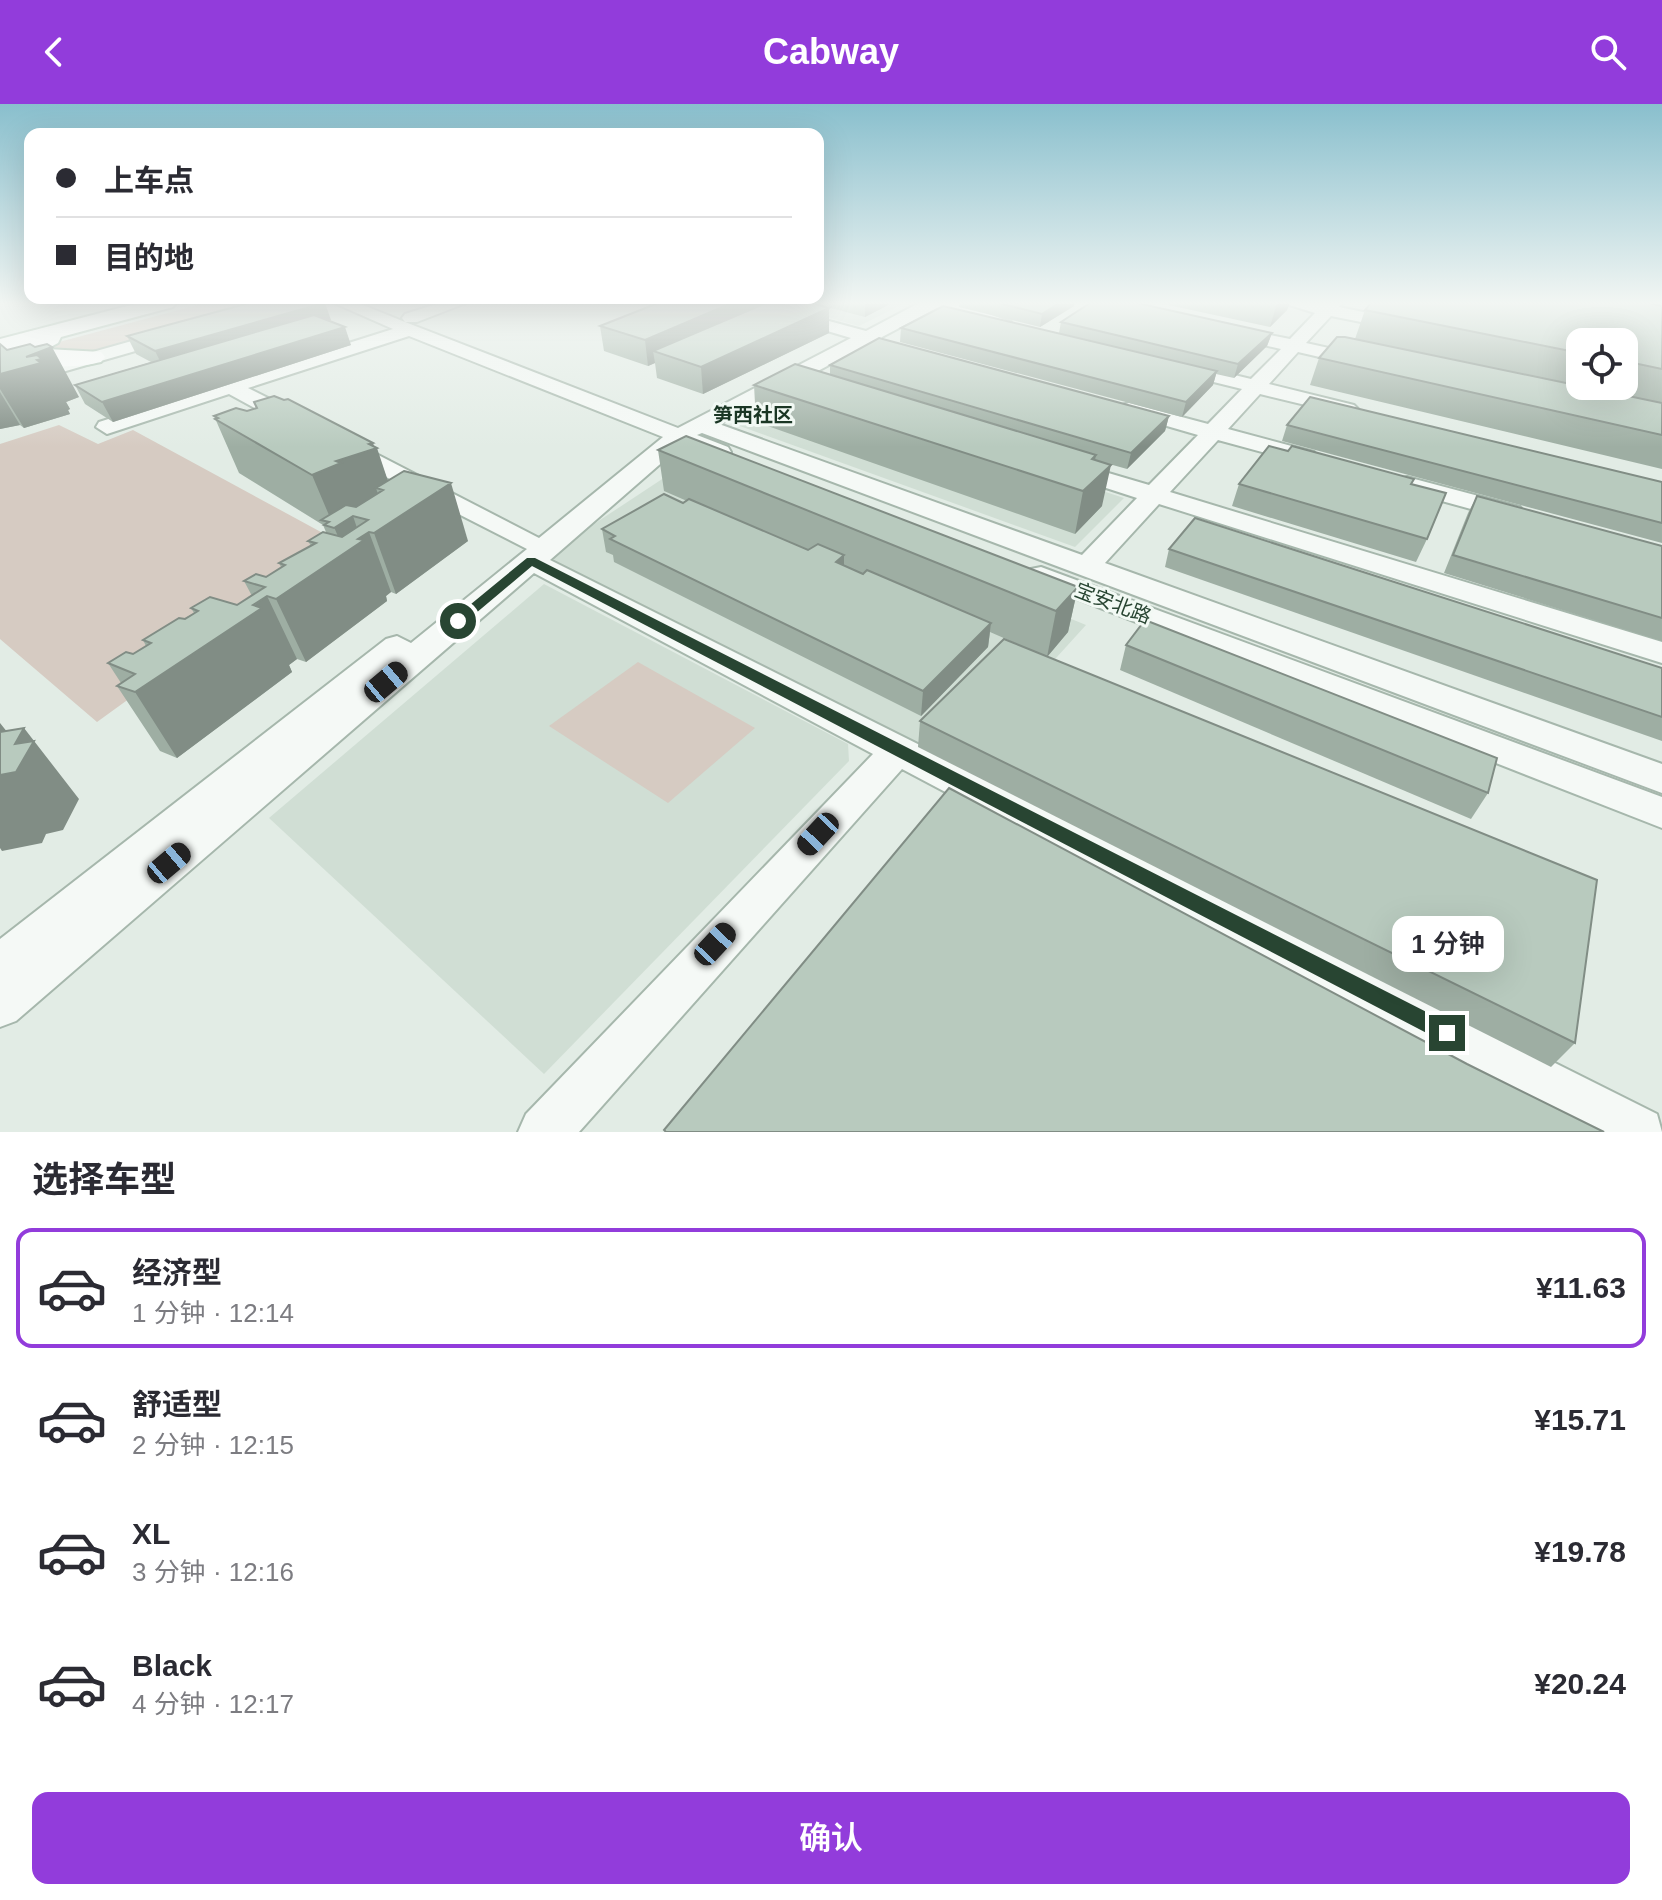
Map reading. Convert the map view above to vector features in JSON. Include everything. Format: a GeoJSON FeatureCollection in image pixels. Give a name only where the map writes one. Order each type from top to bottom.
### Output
{"type":"FeatureCollection","features":[{"type":"Feature","properties":{"kind":"main road"},"geometry":{"type":"LineString","coordinates":[[34,351],[57,358],[93,357]]}},
{"type":"Feature","properties":{"kind":"main road"},"geometry":{"type":"LineString","coordinates":[[0,360],[63,361],[93,357]]}},
{"type":"Feature","properties":{"kind":"street"},"geometry":{"type":"LineString","coordinates":[[0,384],[114,351]]}},
{"type":"Feature","properties":{"kind":"street"},"geometry":{"type":"LineString","coordinates":[[107,427],[333,351]]}},
{"type":"Feature","properties":{"kind":"street","name":"宝安北路"},"geometry":{"type":"LineString","coordinates":[[481,351],[1662,813]]}},
{"type":"Feature","properties":{"kind":"street"},"geometry":{"type":"LineString","coordinates":[[0,966],[529,551],[681,427],[829,351]]}},
{"type":"Feature","properties":{"kind":"street"},"geometry":{"type":"LineString","coordinates":[[681,427],[787,378],[833,351]]}},
{"type":"Feature","properties":{"kind":"street"},"geometry":{"type":"LineString","coordinates":[[1085,568],[1289,351]]}},
{"type":"Feature","properties":{"kind":"street"},"geometry":{"type":"LineString","coordinates":[[1328,351],[1388,364]]}},
{"type":"Feature","properties":{"kind":"street"},"geometry":{"type":"LineString","coordinates":[[1151,362],[1360,412]]}},
{"type":"Feature","properties":{"kind":"street"},"geometry":{"type":"LineString","coordinates":[[787,378],[816,388]]}},
{"type":"Feature","properties":{"kind":"street"},"geometry":{"type":"LineString","coordinates":[[230,387],[898,750],[1639,1132]]}},
{"type":"Feature","properties":{"kind":"street"},"geometry":{"type":"LineString","coordinates":[[1108,403],[1333,464]]}},
{"type":"Feature","properties":{"kind":"street","name":"宝安北路"},"geometry":{"type":"LineString","coordinates":[[681,427],[1085,568],[1662,779]]}},
{"type":"Feature","properties":{"kind":"street"},"geometry":{"type":"LineString","coordinates":[[1051,462],[1662,653]]}},
{"type":"Feature","properties":{"kind":"street"},"geometry":{"type":"LineString","coordinates":[[1393,480],[1527,517]]}},
{"type":"Feature","properties":{"kind":"street"},"geometry":{"type":"LineString","coordinates":[[0,1005],[529,551]]}},
{"type":"Feature","properties":{"kind":"street"},"geometry":{"type":"LineString","coordinates":[[544,1132],[898,750]]}},
{"type":"Feature","properties":{"kind":"shaded area"},"geometry":{"type":"Polygon","coordinates":[[[53,351],[103,351],[103,351],[57,355],[53,351]]]}},
{"type":"Feature","properties":{"kind":"shaded area"},"geometry":{"type":"Polygon","coordinates":[[[799,392],[1124,498],[1075,547],[737,425],[799,392]]]}},
{"type":"Feature","properties":{"kind":"shaded area"},"geometry":{"type":"Polygon","coordinates":[[[59,425],[98,444],[133,430],[343,544],[97,722],[0,639],[0,444],[59,425]]]}},
{"type":"Feature","properties":{"kind":"shaded area"},"geometry":{"type":"Polygon","coordinates":[[[688,462],[1086,625],[1037,679],[918,747],[544,557],[688,462]]]}},
{"type":"Feature","properties":{"kind":"shaded area"},"geometry":{"type":"Polygon","coordinates":[[[544,584],[848,744],[849,761],[544,1074],[269,818],[544,584]]]}},
{"type":"Feature","properties":{"kind":"shaded area"},"geometry":{"type":"Polygon","coordinates":[[[638,662],[755,728],[668,803],[549,726],[638,662]]]}},
{"type":"Feature","properties":{"kind":"building"},"geometry":{"type":"Polygon","coordinates":[[[0,351],[42,351],[26,357],[37,355],[42,359],[37,360],[41,363],[0,374],[0,351]]]}},
{"type":"Feature","properties":{"kind":"building"},"geometry":{"type":"Polygon","coordinates":[[[191,351],[267,351],[102,402],[75,385],[191,351]]]}},
{"type":"Feature","properties":{"kind":"building"},"geometry":{"type":"Polygon","coordinates":[[[653,351],[736,351],[701,367],[653,351]]]}},
{"type":"Feature","properties":{"kind":"building"},"geometry":{"type":"Polygon","coordinates":[[[855,351],[927,351],[1169,416],[1131,453],[830,365],[855,351]]]}},
{"type":"Feature","properties":{"kind":"building"},"geometry":{"type":"Polygon","coordinates":[[[989,351],[1133,351],[1217,371],[1186,402],[989,351]]]}},
{"type":"Feature","properties":{"kind":"building"},"geometry":{"type":"Polygon","coordinates":[[[1183,351],[1252,351],[1238,364],[1183,351]]]}},
{"type":"Feature","properties":{"kind":"building"},"geometry":{"type":"Polygon","coordinates":[[[1325,351],[1412,351],[1566,383],[1566,400],[1638,398],[1662,403],[1662,435],[1319,358],[1325,351]]]}},
{"type":"Feature","properties":{"kind":"building"},"geometry":{"type":"Polygon","coordinates":[[[1638,351],[1662,351],[1662,369],[1638,364],[1638,351]]]}},
{"type":"Feature","properties":{"kind":"building"},"geometry":{"type":"Polygon","coordinates":[[[795,364],[1096,455],[1092,459],[1111,465],[1083,491],[754,385],[795,364]]]}},
{"type":"Feature","properties":{"kind":"building"},"geometry":{"type":"Polygon","coordinates":[[[274,396],[288,399],[373,443],[369,444],[377,448],[336,461],[341,463],[312,475],[215,419],[218,418],[214,416],[236,408],[247,411],[257,408],[254,402],[274,396]]]}},
{"type":"Feature","properties":{"kind":"building"},"geometry":{"type":"Polygon","coordinates":[[[1310,397],[1662,482],[1662,523],[1287,425],[1310,397]]]}},
{"type":"Feature","properties":{"kind":"building"},"geometry":{"type":"Polygon","coordinates":[[[686,436],[1078,587],[1056,611],[658,450],[686,436]]]}},
{"type":"Feature","properties":{"kind":"building"},"geometry":{"type":"Polygon","coordinates":[[[1269,446],[1288,451],[1292,446],[1414,479],[1411,484],[1446,493],[1427,539],[1239,484],[1269,446]]]}},
{"type":"Feature","properties":{"kind":"building"},"geometry":{"type":"Polygon","coordinates":[[[404,471],[451,483],[374,533],[369,532],[358,539],[364,540],[276,599],[267,596],[253,605],[262,608],[135,692],[117,686],[135,674],[108,663],[151,643],[143,640],[179,618],[185,619],[198,611],[191,608],[210,597],[237,605],[265,587],[244,581],[256,574],[266,577],[285,565],[279,563],[316,543],[308,541],[323,532],[342,537],[368,520],[353,516],[334,528],[324,525],[329,522],[321,520],[346,505],[356,507],[383,490],[376,488],[404,471]]]}},
{"type":"Feature","properties":{"kind":"building"},"geometry":{"type":"Polygon","coordinates":[[[664,494],[683,503],[689,499],[808,550],[818,544],[844,555],[836,562],[863,574],[867,570],[991,623],[923,691],[610,539],[615,536],[602,529],[664,494]]]}},
{"type":"Feature","properties":{"kind":"building"},"geometry":{"type":"Polygon","coordinates":[[[1477,496],[1662,546],[1662,618],[1453,555],[1477,496]]]}},
{"type":"Feature","properties":{"kind":"building"},"geometry":{"type":"Polygon","coordinates":[[[1195,518],[1662,668],[1662,717],[1169,549],[1195,518]]]}},
{"type":"Feature","properties":{"kind":"building"},"geometry":{"type":"Polygon","coordinates":[[[1145,620],[1497,758],[1488,793],[1126,645],[1145,620]]]}},
{"type":"Feature","properties":{"kind":"building"},"geometry":{"type":"Polygon","coordinates":[[[1004,639],[1597,880],[1575,1043],[920,721],[1004,639]]]}},
{"type":"Feature","properties":{"kind":"building"},"geometry":{"type":"Polygon","coordinates":[[[24,728],[15,744],[34,741],[16,772],[0,775],[0,732],[24,728]]]}},
{"type":"Feature","properties":{"kind":"building"},"geometry":{"type":"Polygon","coordinates":[[[949,788],[1467,1064],[1604,1132],[666,1132],[664,1130],[949,788]]]}},
{"type":"Feature","properties":{"kind":"district","name":"笋西社区"},"geometry":{"type":"Point","coordinates":[753,415]}},
{"type":"Feature","properties":{"kind":"route"},"geometry":{"type":"LineString","coordinates":[[458,621],[531,561],[1447,1033]]}}]}
